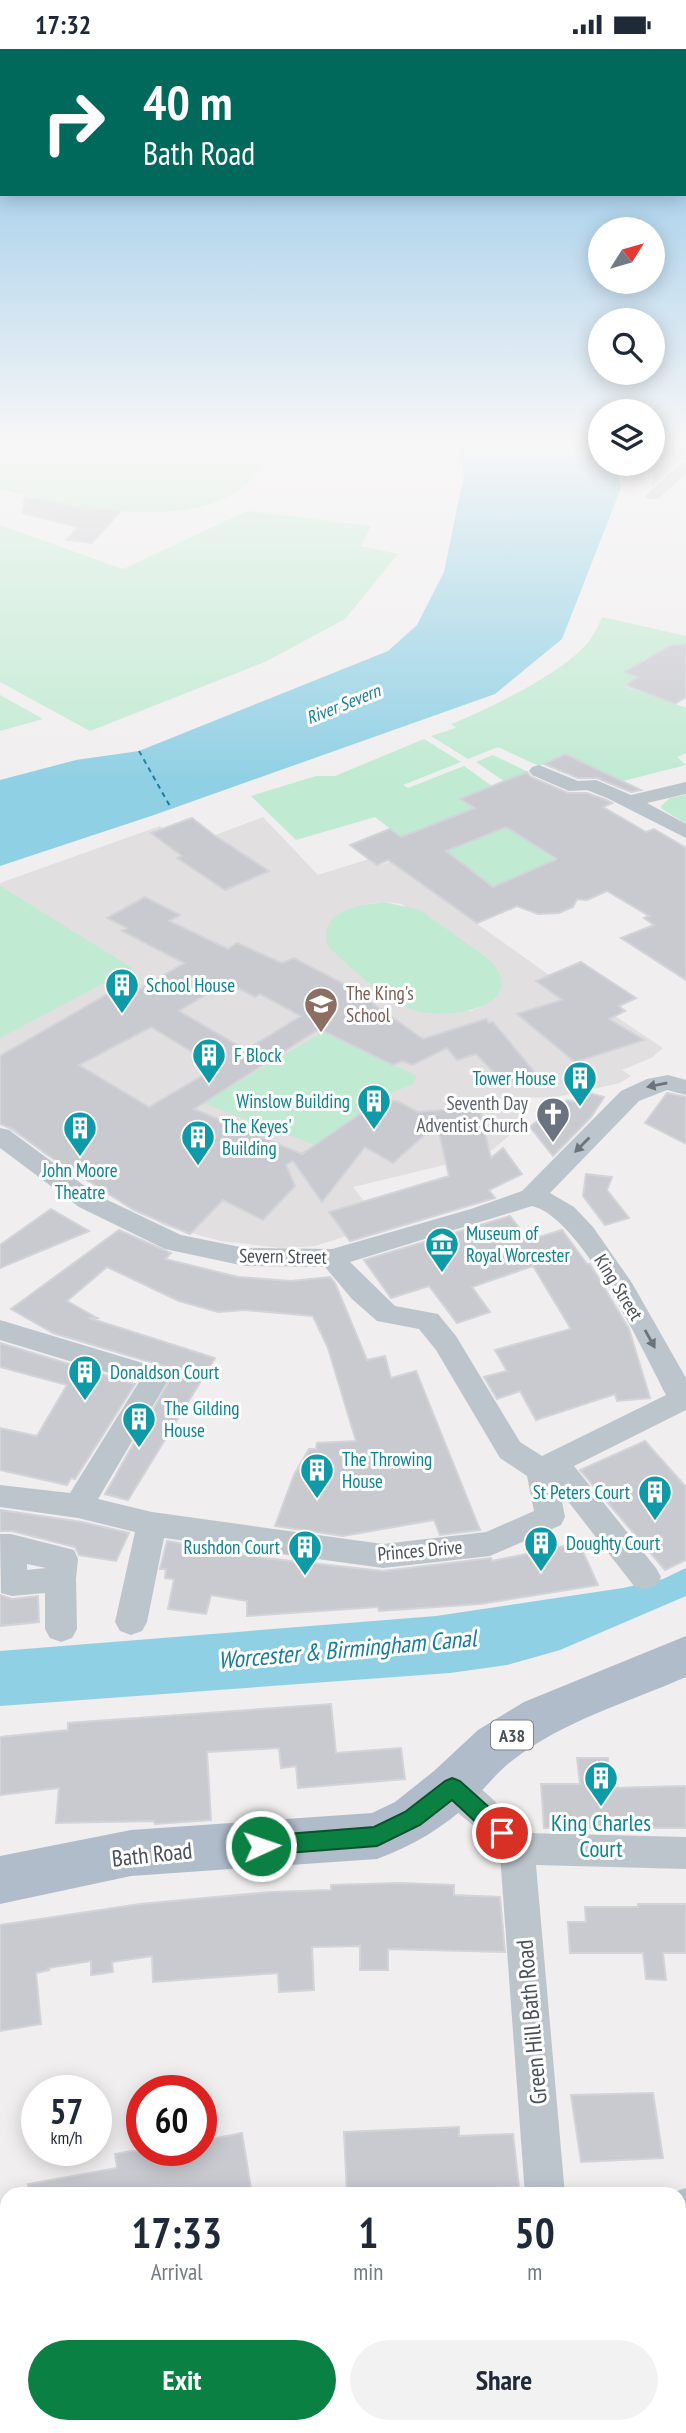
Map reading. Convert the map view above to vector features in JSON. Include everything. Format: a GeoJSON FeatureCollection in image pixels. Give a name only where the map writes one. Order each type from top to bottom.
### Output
{"type":"FeatureCollection","features":[{"type":"Feature","properties":{"kind":"main road","name":"A38"},"geometry":{"type":"LineString","coordinates":[[452,1787],[495,1745],[541,1717],[686,1656]]}},
{"type":"Feature","properties":{"kind":"main road","name":"Bath Road"},"geometry":{"type":"LineString","coordinates":[[0,1880],[131,1853],[377,1836],[413,1818],[452,1787]]}},
{"type":"Feature","properties":{"kind":"street"},"geometry":{"type":"LineString","coordinates":[[539,771],[576,787],[589,784],[631,801],[686,832]]}},
{"type":"Feature","properties":{"kind":"street"},"geometry":{"type":"LineString","coordinates":[[631,801],[686,788]]}},
{"type":"Feature","properties":{"kind":"street","name":"Severn Street"},"geometry":{"type":"LineString","coordinates":[[0,1136],[88,1201],[174,1243],[244,1257],[332,1258],[480,1215],[531,1197],[630,1096],[655,1084],[668,1082],[686,1088]]}},
{"type":"Feature","properties":{"kind":"street","name":"King Street"},"geometry":{"type":"LineString","coordinates":[[531,1197],[547,1201],[562,1211],[599,1253],[620,1284],[685,1399]]}},
{"type":"Feature","properties":{"kind":"street"},"geometry":{"type":"LineString","coordinates":[[332,1258],[362,1292],[387,1314],[428,1321],[446,1343],[510,1450],[548,1466],[645,1577]]}},
{"type":"Feature","properties":{"kind":"street"},"geometry":{"type":"LineString","coordinates":[[0,1330],[156,1377],[78,1506]]}},
{"type":"Feature","properties":{"kind":"street"},"geometry":{"type":"LineString","coordinates":[[548,1466],[685,1399]]}},
{"type":"Feature","properties":{"kind":"street","name":"Princes Drive"},"geometry":{"type":"LineString","coordinates":[[0,1496],[78,1506],[152,1524],[383,1556],[490,1543],[550,1517],[548,1466]]}},
{"type":"Feature","properties":{"kind":"street"},"geometry":{"type":"LineString","coordinates":[[131,1622],[152,1524]]}},
{"type":"Feature","properties":{"kind":"street"},"geometry":{"type":"LineString","coordinates":[[6,1546],[12,1584],[60,1579],[61,1629]]}},
{"type":"Feature","properties":{"kind":"street"},"geometry":{"type":"LineString","coordinates":[[452,1787],[487,1817],[517,1849],[686,1853]]}},
{"type":"Feature","properties":{"kind":"street","name":"Green Hill Bath Road"},"geometry":{"type":"LineString","coordinates":[[517,1849],[544,2187]]}},
{"type":"Feature","properties":{"kind":"shaded area","name":"The King's School"},"geometry":{"type":"Polygon","coordinates":[[[263,817],[318,875],[369,859],[377,866],[390,862],[549,975],[536,982],[576,1011],[615,1016],[663,1048],[651,1058],[622,1070],[631,1076],[620,1083],[556,1097],[516,1098],[523,1124],[492,1150],[473,1158],[353,1187],[382,1225],[315,1246],[281,1248],[221,1241],[165,1226],[0,1124],[0,883],[160,826],[186,846],[263,817]],[[366,904],[328,946],[395,1001],[471,1011],[487,1004],[498,994],[402,904],[366,904]]]}},
{"type":"Feature","properties":{"kind":"green space"},"geometry":{"type":"Polygon","coordinates":[[[0,558],[93,558],[123,569],[146,558],[395,558],[345,619],[265,662],[90,731],[0,682],[0,558]]]}},
{"type":"Feature","properties":{"kind":"green space"},"geometry":{"type":"Polygon","coordinates":[[[602,617],[686,636],[686,644],[671,645],[654,660],[647,657],[625,672],[637,677],[624,686],[686,708],[686,753],[677,757],[686,765],[623,781],[592,769],[594,767],[565,754],[539,766],[498,747],[468,759],[431,736],[456,728],[451,724],[506,699],[567,662],[592,637],[602,617]]]}},
{"type":"Feature","properties":{"kind":"green space"},"geometry":{"type":"Polygon","coordinates":[[[0,695],[43,719],[0,731],[0,695]]]}},
{"type":"Feature","properties":{"kind":"green space"},"geometry":{"type":"Polygon","coordinates":[[[424,739],[461,762],[403,785],[408,788],[464,766],[492,786],[471,794],[464,801],[493,819],[479,825],[460,814],[401,837],[375,817],[296,840],[251,796],[316,776],[335,776],[424,739]]]}},
{"type":"Feature","properties":{"kind":"green space"},"geometry":{"type":"Polygon","coordinates":[[[493,755],[528,772],[504,781],[476,762],[493,755]]]}},
{"type":"Feature","properties":{"kind":"green space"},"geometry":{"type":"Polygon","coordinates":[[[686,795],[686,824],[661,806],[670,798],[686,795]]]}},
{"type":"Feature","properties":{"kind":"green space"},"geometry":{"type":"Polygon","coordinates":[[[506,827],[557,859],[493,887],[446,851],[506,827]]]}},
{"type":"Feature","properties":{"kind":"green space"},"geometry":{"type":"Polygon","coordinates":[[[0,886],[132,968],[0,1038],[0,886]]]}},
{"type":"Feature","properties":{"kind":"green space"},"geometry":{"type":"Polygon","coordinates":[[[384,902],[420,910],[491,961],[501,978],[500,991],[492,1001],[461,1012],[424,1012],[410,1009],[378,990],[328,946],[326,934],[334,917],[352,908],[384,902]]]}},
{"type":"Feature","properties":{"kind":"green space"},"geometry":{"type":"Polygon","coordinates":[[[323,1032],[417,1076],[413,1084],[386,1095],[316,1145],[203,1103],[323,1032]]]}},
{"type":"Feature","properties":{"kind":"water","name":"River Severn"},"geometry":{"type":"Polygon","coordinates":[[[447,558],[594,558],[562,639],[495,694],[154,815],[0,866],[0,780],[76,760],[139,751],[388,651],[417,625],[444,572],[447,558]]]}},
{"type":"Feature","properties":{"kind":"water","name":"Worcester & Birmingham Canal"},"geometry":{"type":"Polygon","coordinates":[[[686,1568],[686,1596],[560,1650],[507,1665],[450,1673],[0,1706],[0,1651],[436,1616],[623,1588],[663,1579],[686,1568]]]}},
{"type":"Feature","properties":{"kind":"building"},"geometry":{"type":"Polygon","coordinates":[[[686,644],[686,697],[675,704],[626,685],[637,677],[624,672],[671,645],[686,644]]]}},
{"type":"Feature","properties":{"kind":"building"},"geometry":{"type":"Polygon","coordinates":[[[565,754],[641,790],[631,792],[597,778],[578,778],[544,764],[565,754]]]}},
{"type":"Feature","properties":{"kind":"building"},"geometry":{"type":"Polygon","coordinates":[[[527,772],[531,777],[568,793],[587,793],[606,800],[612,803],[603,807],[646,832],[654,829],[686,848],[686,980],[621,938],[654,925],[644,918],[649,916],[607,891],[587,900],[577,899],[573,907],[559,913],[538,914],[517,906],[477,923],[388,860],[377,865],[350,845],[390,829],[401,837],[475,808],[460,799],[527,772]],[[506,827],[446,851],[493,887],[557,859],[506,827]]]}},
{"type":"Feature","properties":{"kind":"building"},"geometry":{"type":"Polygon","coordinates":[[[192,818],[269,871],[225,890],[177,858],[182,856],[151,833],[192,818]]]}},
{"type":"Feature","properties":{"kind":"building"},"geometry":{"type":"Polygon","coordinates":[[[145,897],[180,915],[169,921],[228,949],[237,943],[282,963],[294,958],[346,985],[423,1039],[486,1019],[489,1023],[493,1022],[537,1075],[518,1081],[501,1080],[476,1054],[457,1060],[447,1048],[412,1065],[402,1061],[393,1065],[319,1029],[194,1109],[302,1154],[377,1102],[397,1101],[418,1112],[479,1107],[491,1158],[503,1148],[522,1174],[489,1190],[495,1198],[350,1241],[329,1212],[449,1176],[437,1124],[393,1163],[365,1147],[322,1202],[293,1161],[286,1165],[295,1186],[263,1220],[223,1200],[190,1234],[134,1210],[46,1154],[11,1128],[0,1124],[0,1056],[118,988],[130,995],[184,963],[122,931],[127,928],[107,918],[145,897]],[[227,982],[179,1011],[246,1050],[301,1016],[260,994],[255,997],[227,982]],[[151,1027],[79,1065],[149,1107],[217,1067],[151,1027]]]}},
{"type":"Feature","properties":{"kind":"building"},"geometry":{"type":"Polygon","coordinates":[[[581,962],[636,998],[619,1006],[625,1011],[609,1019],[644,1040],[575,1062],[517,1014],[562,1000],[536,981],[581,962]]]}},
{"type":"Feature","properties":{"kind":"building"},"geometry":{"type":"Polygon","coordinates":[[[582,1091],[604,1097],[591,1117],[553,1156],[530,1127],[542,1117],[553,1122],[567,1100],[575,1102],[582,1091]]]}},
{"type":"Feature","properties":{"kind":"building"},"geometry":{"type":"Polygon","coordinates":[[[667,1093],[686,1097],[686,1144],[645,1123],[667,1093]]]}},
{"type":"Feature","properties":{"kind":"building"},"geometry":{"type":"Polygon","coordinates":[[[586,1174],[612,1177],[607,1190],[629,1218],[605,1225],[583,1196],[586,1174]]]}},
{"type":"Feature","properties":{"kind":"building"},"geometry":{"type":"Polygon","coordinates":[[[51,1209],[89,1231],[0,1268],[0,1245],[51,1209]]]}},
{"type":"Feature","properties":{"kind":"building"},"geometry":{"type":"Polygon","coordinates":[[[510,1216],[529,1240],[562,1230],[587,1264],[590,1264],[629,1329],[650,1398],[617,1401],[615,1394],[536,1420],[520,1391],[497,1399],[484,1377],[507,1371],[495,1350],[571,1329],[533,1266],[472,1287],[490,1312],[457,1323],[429,1286],[391,1298],[364,1260],[510,1216]]]}},
{"type":"Feature","properties":{"kind":"building"},"geometry":{"type":"Polygon","coordinates":[[[119,1230],[171,1253],[165,1259],[238,1277],[291,1281],[330,1277],[335,1283],[367,1360],[385,1356],[391,1378],[416,1371],[480,1530],[440,1535],[434,1520],[343,1536],[275,1526],[294,1475],[309,1449],[316,1449],[317,1443],[356,1441],[328,1348],[313,1316],[244,1310],[218,1312],[179,1301],[107,1267],[67,1301],[97,1318],[89,1318],[215,1358],[128,1500],[105,1494],[172,1376],[167,1367],[53,1333],[11,1309],[119,1230]]]}},
{"type":"Feature","properties":{"kind":"building","name":"Donaldson Court"},"geometry":{"type":"Polygon","coordinates":[[[0,1343],[135,1384],[75,1479],[71,1478],[67,1485],[0,1470],[0,1428],[37,1436],[67,1385],[0,1367],[0,1343]]]}},
{"type":"Feature","properties":{"kind":"building","name":"St Peters Court"},"geometry":{"type":"Polygon","coordinates":[[[645,1441],[686,1487],[686,1560],[665,1570],[580,1470],[645,1441]]]}},
{"type":"Feature","properties":{"kind":"building"},"geometry":{"type":"Polygon","coordinates":[[[0,1510],[82,1522],[129,1533],[116,1561],[79,1555],[75,1547],[12,1531],[0,1531],[0,1510]]]}},
{"type":"Feature","properties":{"kind":"building"},"geometry":{"type":"Polygon","coordinates":[[[167,1541],[264,1558],[383,1571],[491,1558],[492,1561],[579,1543],[598,1585],[480,1604],[379,1611],[378,1607],[247,1616],[247,1601],[211,1595],[206,1614],[168,1609],[174,1579],[165,1578],[166,1569],[160,1569],[167,1541]]]}},
{"type":"Feature","properties":{"kind":"building"},"geometry":{"type":"Polygon","coordinates":[[[0,1595],[12,1599],[38,1596],[39,1622],[0,1626],[0,1595]]]}},
{"type":"Feature","properties":{"kind":"building"},"geometry":{"type":"Polygon","coordinates":[[[331,1704],[336,1753],[401,1748],[405,1779],[298,1788],[296,1766],[281,1768],[279,1748],[207,1752],[211,1820],[155,1824],[154,1821],[56,1823],[59,1788],[0,1795],[0,1737],[68,1730],[68,1723],[331,1704]]]}},
{"type":"Feature","properties":{"kind":"building","name":"King Charles Court"},"geometry":{"type":"Polygon","coordinates":[[[577,1758],[608,1758],[611,1788],[686,1786],[686,1828],[544,1828],[541,1784],[580,1784],[577,1758]]]}},
{"type":"Feature","properties":{"kind":"building"},"geometry":{"type":"Polygon","coordinates":[[[331,1885],[454,1885],[454,1895],[500,1897],[505,1952],[388,1949],[388,1970],[360,1970],[360,1946],[312,1947],[314,1990],[279,1992],[278,1973],[153,1982],[152,1956],[112,1962],[113,1972],[91,1975],[91,1961],[48,1968],[49,1970],[36,1973],[41,2024],[0,2031],[0,1925],[140,1904],[271,1892],[331,1890],[331,1885]]]}},
{"type":"Feature","properties":{"kind":"building"},"geometry":{"type":"Polygon","coordinates":[[[638,1904],[686,1904],[686,1953],[663,1953],[666,1980],[646,1979],[643,1953],[570,1953],[568,1922],[586,1922],[585,1907],[638,1907],[638,1904]]]}},
{"type":"Feature","properties":{"kind":"building"},"geometry":{"type":"Polygon","coordinates":[[[653,2093],[663,2158],[581,2162],[571,2095],[653,2093]]]}},
{"type":"Feature","properties":{"kind":"building"},"geometry":{"type":"Polygon","coordinates":[[[459,2127],[459,2136],[513,2134],[519,2187],[347,2187],[344,2132],[459,2127]]]}},
{"type":"Feature","properties":{"kind":"building"},"geometry":{"type":"Polygon","coordinates":[[[242,2133],[251,2187],[28,2187],[28,2184],[117,2168],[115,2154],[126,2152],[126,2166],[217,2166],[217,2138],[242,2133]]]}},
{"type":"Feature","properties":{"kind":"ferry route"},"geometry":{"type":"LineString","coordinates":[[139,751],[171,808]]}},
{"type":"Feature","properties":{"kind":"place","name":"School House"},"geometry":{"type":"Point","coordinates":[122,1015]}},
{"type":"Feature","properties":{"kind":"place","name":"The King's School"},"geometry":{"type":"Point","coordinates":[321,1034]}},
{"type":"Feature","properties":{"kind":"place","name":"F Block"},"geometry":{"type":"Point","coordinates":[209,1085]}},
{"type":"Feature","properties":{"kind":"place","name":"Tower House"},"geometry":{"type":"Point","coordinates":[580,1108]}},
{"type":"Feature","properties":{"kind":"place","name":"Winslow Building"},"geometry":{"type":"Point","coordinates":[374,1131]}},
{"type":"Feature","properties":{"kind":"place","name":"Seventh Day Adventist Church"},"geometry":{"type":"Point","coordinates":[553,1144]}},
{"type":"Feature","properties":{"kind":"place","name":"John Moore Theatre"},"geometry":{"type":"Point","coordinates":[80,1158]}},
{"type":"Feature","properties":{"kind":"place","name":"The Keyes' Building"},"geometry":{"type":"Point","coordinates":[198,1167]}},
{"type":"Feature","properties":{"kind":"place","name":"Museum of Royal Worcester"},"geometry":{"type":"Point","coordinates":[442,1274]}},
{"type":"Feature","properties":{"kind":"place","name":"Donaldson Court"},"geometry":{"type":"Point","coordinates":[85,1402]}},
{"type":"Feature","properties":{"kind":"place","name":"The Gilding House"},"geometry":{"type":"Point","coordinates":[139,1449]}},
{"type":"Feature","properties":{"kind":"place","name":"The Throwing House"},"geometry":{"type":"Point","coordinates":[317,1500]}},
{"type":"Feature","properties":{"kind":"place","name":"St Peters Court"},"geometry":{"type":"Point","coordinates":[655,1522]}},
{"type":"Feature","properties":{"kind":"place","name":"Doughty Court"},"geometry":{"type":"Point","coordinates":[541,1573]}},
{"type":"Feature","properties":{"kind":"place","name":"Rushdon Court"},"geometry":{"type":"Point","coordinates":[305,1577]}},
{"type":"Feature","properties":{"kind":"place","name":"King Charles Court"},"geometry":{"type":"Point","coordinates":[601,1808]}},
{"type":"Feature","properties":{"kind":"route"},"geometry":{"type":"LineString","coordinates":[[261,1846],[377,1836],[413,1818],[452,1787],[502,1833]]}}]}
